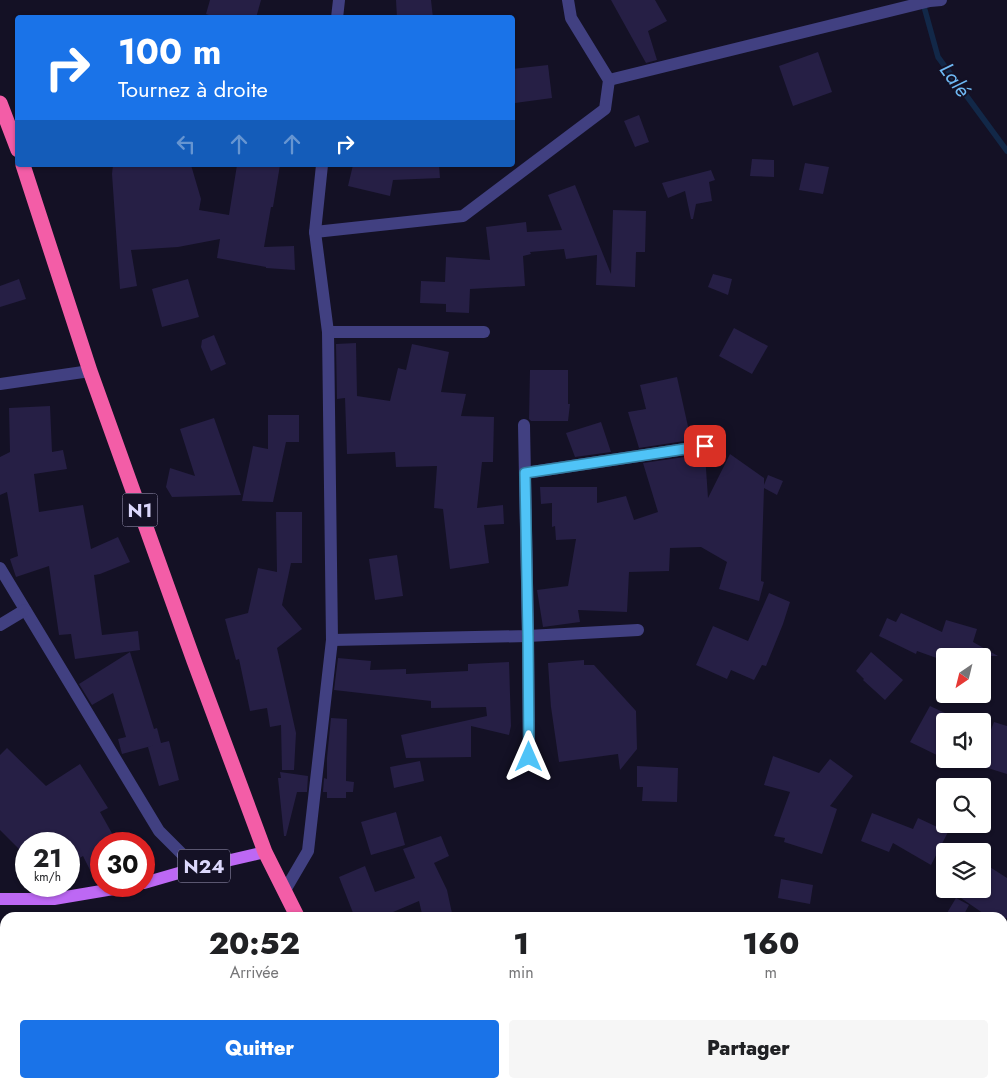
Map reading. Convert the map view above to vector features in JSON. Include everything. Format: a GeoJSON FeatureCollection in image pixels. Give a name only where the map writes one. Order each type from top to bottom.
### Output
{"type":"FeatureCollection","features":[{"type":"Feature","properties":{"kind":"highway"},"geometry":{"type":"LineString","coordinates":[[0,103],[15,142]]}},
{"type":"Feature","properties":{"kind":"highway","name":"N1"},"geometry":{"type":"LineString","coordinates":[[24,167],[90,371],[194,661],[265,852],[295,912]]}},
{"type":"Feature","properties":{"kind":"main road","name":"N24"},"geometry":{"type":"LineString","coordinates":[[155,880],[265,852]]}},
{"type":"Feature","properties":{"kind":"main road"},"geometry":{"type":"LineString","coordinates":[[0,899],[54,899],[90,893]]}},
{"type":"Feature","properties":{"kind":"street"},"geometry":{"type":"LineString","coordinates":[[337,15],[339,0]]}},
{"type":"Feature","properties":{"kind":"street"},"geometry":{"type":"LineString","coordinates":[[315,232],[463,216],[605,110],[609,80],[571,18],[568,0]]}},
{"type":"Feature","properties":{"kind":"street"},"geometry":{"type":"LineString","coordinates":[[609,80],[936,1]]}},
{"type":"Feature","properties":{"kind":"street"},"geometry":{"type":"LineString","coordinates":[[284,892],[308,851],[332,640],[328,332],[315,232],[322,167]]}},
{"type":"Feature","properties":{"kind":"street"},"geometry":{"type":"LineString","coordinates":[[328,332],[484,332]]}},
{"type":"Feature","properties":{"kind":"street"},"geometry":{"type":"LineString","coordinates":[[0,384],[90,371]]}},
{"type":"Feature","properties":{"kind":"street"},"geometry":{"type":"LineString","coordinates":[[524,425],[529,757]]}},
{"type":"Feature","properties":{"kind":"street"},"geometry":{"type":"LineString","coordinates":[[525,473],[705,446]]}},
{"type":"Feature","properties":{"kind":"street"},"geometry":{"type":"LineString","coordinates":[[0,568],[159,831],[196,868]]}},
{"type":"Feature","properties":{"kind":"street"},"geometry":{"type":"LineString","coordinates":[[0,625],[25,610]]}},
{"type":"Feature","properties":{"kind":"street"},"geometry":{"type":"LineString","coordinates":[[332,640],[528,636],[638,630]]}},
{"type":"Feature","properties":{"kind":"building"},"geometry":{"type":"Polygon","coordinates":[[[210,0],[261,0],[257,15],[206,14],[210,0]]]}},
{"type":"Feature","properties":{"kind":"building"},"geometry":{"type":"Polygon","coordinates":[[[396,0],[431,0],[433,15],[397,15],[396,0]]]}},
{"type":"Feature","properties":{"kind":"building"},"geometry":{"type":"Polygon","coordinates":[[[611,0],[655,0],[667,21],[648,31],[657,60],[646,63],[611,0]]]}},
{"type":"Feature","properties":{"kind":"building"},"geometry":{"type":"Polygon","coordinates":[[[818,52],[832,92],[793,106],[779,66],[818,52]]]}},
{"type":"Feature","properties":{"kind":"building"},"geometry":{"type":"Polygon","coordinates":[[[548,65],[552,98],[515,103],[515,69],[548,65]]]}},
{"type":"Feature","properties":{"kind":"building"},"geometry":{"type":"Polygon","coordinates":[[[639,115],[649,142],[635,147],[624,121],[639,115]]]}},
{"type":"Feature","properties":{"kind":"building"},"geometry":{"type":"Polygon","coordinates":[[[752,159],[774,160],[774,177],[750,176],[752,159]]]}},
{"type":"Feature","properties":{"kind":"building"},"geometry":{"type":"Polygon","coordinates":[[[805,163],[829,167],[823,194],[799,190],[805,163]]]}},
{"type":"Feature","properties":{"kind":"building"},"geometry":{"type":"Polygon","coordinates":[[[113,167],[192,167],[201,199],[199,210],[229,215],[237,167],[280,167],[264,247],[294,246],[295,270],[266,268],[217,258],[220,239],[178,247],[131,250],[137,286],[120,289],[113,167]]]}},
{"type":"Feature","properties":{"kind":"building"},"geometry":{"type":"Polygon","coordinates":[[[353,167],[439,167],[440,178],[393,180],[390,196],[348,186],[353,167]]]}},
{"type":"Feature","properties":{"kind":"building"},"geometry":{"type":"Polygon","coordinates":[[[711,170],[715,180],[709,182],[712,201],[696,204],[693,219],[691,219],[685,191],[668,198],[662,183],[711,170]]]}},
{"type":"Feature","properties":{"kind":"building"},"geometry":{"type":"Polygon","coordinates":[[[575,185],[611,274],[613,210],[646,211],[645,252],[636,252],[635,287],[596,285],[597,255],[566,259],[564,249],[530,252],[531,254],[523,256],[525,286],[470,289],[469,313],[446,312],[446,304],[420,303],[421,281],[445,282],[446,257],[490,260],[486,227],[526,222],[527,232],[562,230],[548,195],[575,185]]]}},
{"type":"Feature","properties":{"kind":"building"},"geometry":{"type":"Polygon","coordinates":[[[713,274],[732,279],[728,295],[708,287],[713,274]]]}},
{"type":"Feature","properties":{"kind":"building"},"geometry":{"type":"Polygon","coordinates":[[[19,279],[26,299],[0,307],[0,286],[19,279]]]}},
{"type":"Feature","properties":{"kind":"building"},"geometry":{"type":"Polygon","coordinates":[[[188,279],[199,317],[162,327],[152,289],[188,279]]]}},
{"type":"Feature","properties":{"kind":"building"},"geometry":{"type":"Polygon","coordinates":[[[734,328],[768,346],[752,374],[719,356],[734,328]]]}},
{"type":"Feature","properties":{"kind":"building"},"geometry":{"type":"Polygon","coordinates":[[[214,335],[226,364],[211,371],[201,347],[202,340],[214,335]]]}},
{"type":"Feature","properties":{"kind":"building"},"geometry":{"type":"Polygon","coordinates":[[[356,343],[357,396],[390,401],[398,368],[406,370],[412,344],[449,352],[441,392],[466,394],[461,416],[494,417],[493,462],[482,462],[477,508],[503,505],[504,524],[484,525],[489,563],[450,569],[443,509],[434,508],[437,466],[396,467],[395,452],[347,454],[345,398],[337,399],[336,344],[356,343]]]}},
{"type":"Feature","properties":{"kind":"building"},"geometry":{"type":"Polygon","coordinates":[[[530,370],[568,370],[568,404],[570,404],[568,421],[531,421],[529,419],[530,370]]]}},
{"type":"Feature","properties":{"kind":"building"},"geometry":{"type":"Polygon","coordinates":[[[677,377],[691,440],[639,448],[628,412],[646,409],[640,385],[677,377]]]}},
{"type":"Feature","properties":{"kind":"building"},"geometry":{"type":"Polygon","coordinates":[[[50,406],[52,452],[63,450],[67,469],[34,474],[39,512],[83,505],[91,549],[118,537],[130,562],[94,575],[102,635],[138,631],[140,650],[75,659],[71,634],[59,635],[49,566],[16,577],[10,559],[18,556],[7,492],[0,495],[0,457],[10,452],[9,408],[50,406]]]}},
{"type":"Feature","properties":{"kind":"building"},"geometry":{"type":"Polygon","coordinates":[[[268,415],[299,415],[299,442],[286,442],[273,502],[242,501],[253,446],[268,449],[268,415]]]}},
{"type":"Feature","properties":{"kind":"building"},"geometry":{"type":"Polygon","coordinates":[[[214,418],[241,495],[172,497],[166,487],[170,468],[195,476],[180,429],[214,418]]]}},
{"type":"Feature","properties":{"kind":"building"},"geometry":{"type":"Polygon","coordinates":[[[601,422],[611,452],[575,457],[566,433],[601,422]]]}},
{"type":"Feature","properties":{"kind":"building"},"geometry":{"type":"Polygon","coordinates":[[[705,454],[708,498],[730,454],[764,478],[764,485],[768,475],[783,481],[777,495],[764,488],[761,581],[764,582],[759,601],[719,589],[727,562],[701,547],[670,548],[669,571],[629,572],[627,612],[578,610],[580,622],[543,627],[537,590],[568,586],[576,539],[556,540],[555,526],[552,527],[552,503],[541,504],[540,487],[597,487],[597,503],[626,496],[634,520],[658,512],[643,463],[705,454]]]}},
{"type":"Feature","properties":{"kind":"building"},"geometry":{"type":"Polygon","coordinates":[[[276,512],[302,512],[302,563],[291,563],[282,605],[302,629],[277,648],[296,733],[294,770],[282,770],[281,725],[270,727],[267,708],[250,711],[239,659],[236,660],[225,619],[248,613],[258,568],[277,572],[276,512]]]}},
{"type":"Feature","properties":{"kind":"building"},"geometry":{"type":"Polygon","coordinates":[[[397,555],[403,596],[375,600],[369,559],[397,555]]]}},
{"type":"Feature","properties":{"kind":"building"},"geometry":{"type":"Polygon","coordinates":[[[769,593],[790,602],[766,666],[762,665],[754,680],[731,670],[727,679],[696,665],[713,626],[748,641],[769,593]]]}},
{"type":"Feature","properties":{"kind":"building"},"geometry":{"type":"Polygon","coordinates":[[[901,613],[942,632],[946,620],[977,629],[973,642],[984,648],[936,648],[936,658],[917,651],[916,654],[879,636],[887,618],[896,622],[901,613]]]}},
{"type":"Feature","properties":{"kind":"building"},"geometry":{"type":"Polygon","coordinates":[[[130,652],[154,729],[157,728],[161,743],[169,741],[179,780],[159,786],[148,747],[155,745],[122,754],[118,739],[126,737],[113,693],[92,705],[79,684],[130,652]]]}},
{"type":"Feature","properties":{"kind":"building"},"geometry":{"type":"Polygon","coordinates":[[[871,652],[903,680],[885,700],[856,671],[871,652]]]}},
{"type":"Feature","properties":{"kind":"building"},"geometry":{"type":"Polygon","coordinates":[[[338,658],[371,661],[370,670],[406,669],[406,674],[468,671],[468,664],[509,662],[511,726],[509,735],[471,726],[471,757],[406,758],[401,735],[487,716],[486,707],[431,708],[431,701],[334,690],[338,658]]]}},
{"type":"Feature","properties":{"kind":"building"},"geometry":{"type":"Polygon","coordinates":[[[584,660],[584,665],[594,665],[636,711],[637,749],[620,770],[618,754],[559,762],[551,708],[548,663],[584,660]]]}},
{"type":"Feature","properties":{"kind":"building"},"geometry":{"type":"Polygon","coordinates":[[[930,706],[945,713],[936,713],[936,755],[910,742],[930,706]]]}},
{"type":"Feature","properties":{"kind":"building"},"geometry":{"type":"Polygon","coordinates":[[[331,718],[347,719],[346,781],[354,782],[353,792],[346,792],[346,798],[327,798],[327,792],[323,792],[324,778],[327,779],[331,718]]]}},
{"type":"Feature","properties":{"kind":"building"},"geometry":{"type":"Polygon","coordinates":[[[994,722],[1007,726],[1007,774],[988,768],[991,768],[991,730],[994,722]]]}},
{"type":"Feature","properties":{"kind":"building"},"geometry":{"type":"Polygon","coordinates":[[[7,748],[46,786],[80,764],[108,808],[100,812],[111,832],[90,832],[90,870],[83,856],[80,858],[80,832],[15,832],[15,845],[0,830],[0,755],[7,748]]]}},
{"type":"Feature","properties":{"kind":"building"},"geometry":{"type":"Polygon","coordinates":[[[773,756],[819,773],[830,759],[853,776],[830,806],[837,809],[822,854],[784,842],[785,838],[774,836],[790,792],[764,785],[773,756]]]}},
{"type":"Feature","properties":{"kind":"building"},"geometry":{"type":"Polygon","coordinates":[[[420,761],[424,781],[394,788],[390,767],[420,761]]]}},
{"type":"Feature","properties":{"kind":"building"},"geometry":{"type":"Polygon","coordinates":[[[637,766],[678,768],[677,802],[642,801],[643,787],[637,787],[637,766]]]}},
{"type":"Feature","properties":{"kind":"building"},"geometry":{"type":"Polygon","coordinates":[[[280,772],[308,776],[307,792],[297,792],[286,836],[284,836],[278,778],[281,778],[280,772]]]}},
{"type":"Feature","properties":{"kind":"building"},"geometry":{"type":"Polygon","coordinates":[[[396,812],[405,845],[371,855],[361,822],[396,812]]]}},
{"type":"Feature","properties":{"kind":"building"},"geometry":{"type":"Polygon","coordinates":[[[872,813],[913,829],[918,818],[936,826],[936,833],[947,833],[942,843],[936,843],[936,855],[931,865],[893,843],[889,852],[861,841],[872,813]]]}},
{"type":"Feature","properties":{"kind":"building"},"geometry":{"type":"Polygon","coordinates":[[[441,836],[449,856],[434,863],[447,890],[452,912],[422,912],[419,901],[393,912],[353,912],[339,877],[365,866],[375,892],[415,878],[403,849],[441,836]]]}},
{"type":"Feature","properties":{"kind":"building"},"geometry":{"type":"Polygon","coordinates":[[[991,868],[1007,878],[1007,912],[981,912],[961,898],[991,898],[991,868]]]}},
{"type":"Feature","properties":{"kind":"building"},"geometry":{"type":"Polygon","coordinates":[[[781,879],[813,885],[810,904],[778,898],[781,879]]]}},
{"type":"Feature","properties":{"kind":"building"},"geometry":{"type":"Polygon","coordinates":[[[956,898],[969,905],[965,912],[948,912],[956,898]]]}},
{"type":"Feature","properties":{"kind":"waterway","name":"Lalé"},"geometry":{"type":"LineString","coordinates":[[923,3],[938,57],[1007,151]]}},
{"type":"Feature","properties":{"kind":"route"},"geometry":{"type":"LineString","coordinates":[[529,757],[525,473],[705,446]]}}]}
